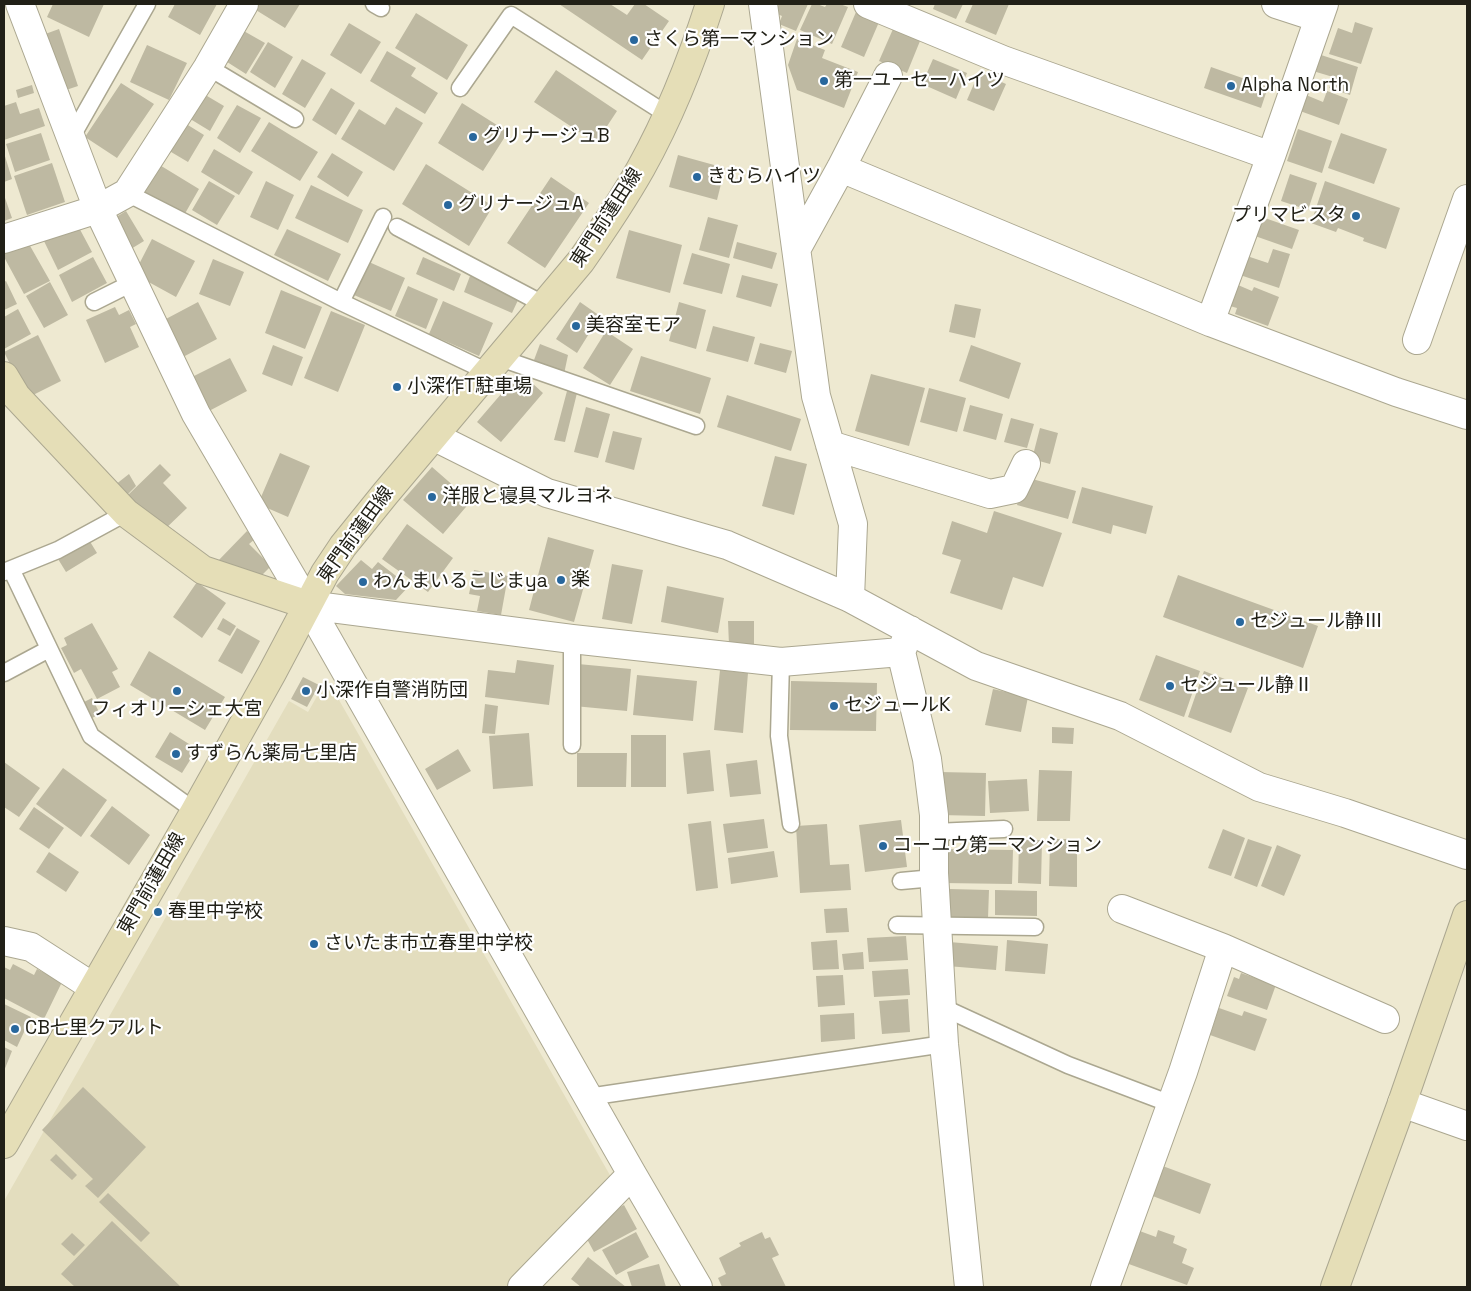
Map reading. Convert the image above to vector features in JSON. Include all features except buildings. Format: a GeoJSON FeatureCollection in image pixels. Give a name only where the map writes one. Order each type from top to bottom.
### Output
{"type":"FeatureCollection","features":[{"type":"Feature","properties":{"kind":"main road","name":"東門前蓮田線"},"geometry":{"type":"LineString","coordinates":[[4,1144],[194,811],[325,573],[385,494],[435,437],[581,261],[610,219],[641,168],[668,116],[688,67],[710,4]]}},
{"type":"Feature","properties":{"kind":"main road"},"geometry":{"type":"LineString","coordinates":[[4,376],[16,396],[126,513],[203,570],[308,605]]}},
{"type":"Feature","properties":{"kind":"main road"},"geometry":{"type":"LineString","coordinates":[[1335,1287],[1402,1103],[1467,915]]}},
{"type":"Feature","properties":{"kind":"street"},"geometry":{"type":"LineString","coordinates":[[20,4],[98,209],[196,414],[308,605],[696,1286]]}},
{"type":"Feature","properties":{"kind":"street"},"geometry":{"type":"LineString","coordinates":[[4,240],[98,209],[127,193],[208,67],[244,4]]}},
{"type":"Feature","properties":{"kind":"street"},"geometry":{"type":"LineString","coordinates":[[763,4],[816,396],[853,524],[850,598]]}},
{"type":"Feature","properties":{"kind":"street"},"geometry":{"type":"LineString","coordinates":[[868,4],[1003,60],[1271,156]]}},
{"type":"Feature","properties":{"kind":"street"},"geometry":{"type":"LineString","coordinates":[[1210,322],[1271,156],[1321,11],[1276,4]]}},
{"type":"Feature","properties":{"kind":"street"},"geometry":{"type":"LineString","coordinates":[[797,248],[888,76]]}},
{"type":"Feature","properties":{"kind":"street"},"geometry":{"type":"LineString","coordinates":[[840,168],[1210,322],[1396,392],[1467,416]]}},
{"type":"Feature","properties":{"kind":"street"},"geometry":{"type":"LineString","coordinates":[[1417,340],[1467,199]]}},
{"type":"Feature","properties":{"kind":"street"},"geometry":{"type":"LineString","coordinates":[[435,437],[547,493],[727,545],[850,598],[905,641],[1120,716],[1258,787],[1345,813],[1467,855]]}},
{"type":"Feature","properties":{"kind":"street"},"geometry":{"type":"LineString","coordinates":[[830,445],[990,494],[1014,489],[1026,464]]}},
{"type":"Feature","properties":{"kind":"street"},"geometry":{"type":"LineString","coordinates":[[308,605],[572,639],[781,662],[905,641]]}},
{"type":"Feature","properties":{"kind":"street"},"geometry":{"type":"LineString","coordinates":[[905,641],[927,759],[934,815],[934,878],[944,1044],[969,1287]]}},
{"type":"Feature","properties":{"kind":"street"},"geometry":{"type":"LineString","coordinates":[[1122,909],[1222,948],[1385,1019]]}},
{"type":"Feature","properties":{"kind":"street"},"geometry":{"type":"LineString","coordinates":[[4,941],[31,947],[93,987]]}},
{"type":"Feature","properties":{"kind":"street"},"geometry":{"type":"LineString","coordinates":[[1110,1286],[1172,1104],[1222,948]]}},
{"type":"Feature","properties":{"kind":"street"},"geometry":{"type":"LineString","coordinates":[[1402,1103],[1467,1126]]}},
{"type":"Feature","properties":{"kind":"street"},"geometry":{"type":"LineString","coordinates":[[522,1287],[632,1174]]}},
{"type":"Feature","properties":{"kind":"lane"},"geometry":{"type":"LineString","coordinates":[[70,138],[147,4]]}},
{"type":"Feature","properties":{"kind":"lane"},"geometry":{"type":"LineString","coordinates":[[460,88],[511,15],[668,116]]}},
{"type":"Feature","properties":{"kind":"lane"},"geometry":{"type":"LineString","coordinates":[[208,67],[295,119]]}},
{"type":"Feature","properties":{"kind":"lane"},"geometry":{"type":"LineString","coordinates":[[127,193],[341,302],[494,365],[696,426]]}},
{"type":"Feature","properties":{"kind":"lane"},"geometry":{"type":"LineString","coordinates":[[341,302],[382,217]]}},
{"type":"Feature","properties":{"kind":"lane"},"geometry":{"type":"LineString","coordinates":[[397,227],[545,305]]}},
{"type":"Feature","properties":{"kind":"lane"},"geometry":{"type":"LineString","coordinates":[[94,302],[132,283]]}},
{"type":"Feature","properties":{"kind":"lane"},"geometry":{"type":"LineString","coordinates":[[126,513],[58,550],[7,571],[49,649],[91,736],[194,811]]}},
{"type":"Feature","properties":{"kind":"lane"},"geometry":{"type":"LineString","coordinates":[[572,639],[572,745]]}},
{"type":"Feature","properties":{"kind":"lane"},"geometry":{"type":"LineString","coordinates":[[4,673],[49,649]]}},
{"type":"Feature","properties":{"kind":"lane"},"geometry":{"type":"LineString","coordinates":[[781,662],[779,736],[791,824]]}},
{"type":"Feature","properties":{"kind":"lane"},"geometry":{"type":"LineString","coordinates":[[934,832],[1004,829]]}},
{"type":"Feature","properties":{"kind":"lane"},"geometry":{"type":"LineString","coordinates":[[901,881],[934,878]]}},
{"type":"Feature","properties":{"kind":"lane"},"geometry":{"type":"LineString","coordinates":[[896,925],[1034,927]]}},
{"type":"Feature","properties":{"kind":"lane"},"geometry":{"type":"LineString","coordinates":[[942,1007],[1068,1065],[1172,1104]]}},
{"type":"Feature","properties":{"kind":"lane"},"geometry":{"type":"LineString","coordinates":[[588,1097],[944,1044]]}},
{"type":"Feature","properties":{"kind":"shaded area","name":"さいたま市立春里中学校"},"geometry":{"type":"Polygon","coordinates":[[[327,679],[611,1177],[506,1287],[4,1287],[4,1201],[289,701],[308,712],[327,679]]]}},
{"type":"Feature","properties":{"kind":"place","name":"さくら第一マンション"},"geometry":{"type":"Point","coordinates":[634,40]}},
{"type":"Feature","properties":{"kind":"place","name":"第一ユーセーハイツ"},"geometry":{"type":"Point","coordinates":[824,81]}},
{"type":"Feature","properties":{"kind":"place","name":"Alpha North"},"geometry":{"type":"Point","coordinates":[1231,86]}},
{"type":"Feature","properties":{"kind":"place","name":"グリナージュB"},"geometry":{"type":"Point","coordinates":[473,137]}},
{"type":"Feature","properties":{"kind":"place","name":"きむらハイツ"},"geometry":{"type":"Point","coordinates":[697,177]}},
{"type":"Feature","properties":{"kind":"place","name":"グリナージュA"},"geometry":{"type":"Point","coordinates":[448,205]}},
{"type":"Feature","properties":{"kind":"place","name":"プリマビスタ"},"geometry":{"type":"Point","coordinates":[1356,216]}},
{"type":"Feature","properties":{"kind":"place","name":"美容室モア"},"geometry":{"type":"Point","coordinates":[576,326]}},
{"type":"Feature","properties":{"kind":"place","name":"小深作T駐車場"},"geometry":{"type":"Point","coordinates":[397,387]}},
{"type":"Feature","properties":{"kind":"place","name":"洋服と寝具マルヨネ"},"geometry":{"type":"Point","coordinates":[432,497]}},
{"type":"Feature","properties":{"kind":"place","name":"楽"},"geometry":{"type":"Point","coordinates":[561,580]}},
{"type":"Feature","properties":{"kind":"place","name":"わんまいるこじまya"},"geometry":{"type":"Point","coordinates":[363,582]}},
{"type":"Feature","properties":{"kind":"place","name":"セジュール静Ⅲ"},"geometry":{"type":"Point","coordinates":[1240,622]}},
{"type":"Feature","properties":{"kind":"place","name":"セジュール静Ⅱ"},"geometry":{"type":"Point","coordinates":[1170,686]}},
{"type":"Feature","properties":{"kind":"place","name":"フィオリーシェ大宮"},"geometry":{"type":"Point","coordinates":[177,691]}},
{"type":"Feature","properties":{"kind":"place","name":"小深作自警消防団"},"geometry":{"type":"Point","coordinates":[306,691]}},
{"type":"Feature","properties":{"kind":"place","name":"セジュールK"},"geometry":{"type":"Point","coordinates":[834,706]}},
{"type":"Feature","properties":{"kind":"place","name":"すずらん薬局七里店"},"geometry":{"type":"Point","coordinates":[176,754]}},
{"type":"Feature","properties":{"kind":"place","name":"コーユウ第一マンション"},"geometry":{"type":"Point","coordinates":[883,846]}},
{"type":"Feature","properties":{"kind":"place","name":"春里中学校"},"geometry":{"type":"Point","coordinates":[158,912]}},
{"type":"Feature","properties":{"kind":"place","name":"さいたま市立春里中学校"},"geometry":{"type":"Point","coordinates":[314,944]}},
{"type":"Feature","properties":{"kind":"place","name":"CB七里クアルト"},"geometry":{"type":"Point","coordinates":[15,1029]}}]}
